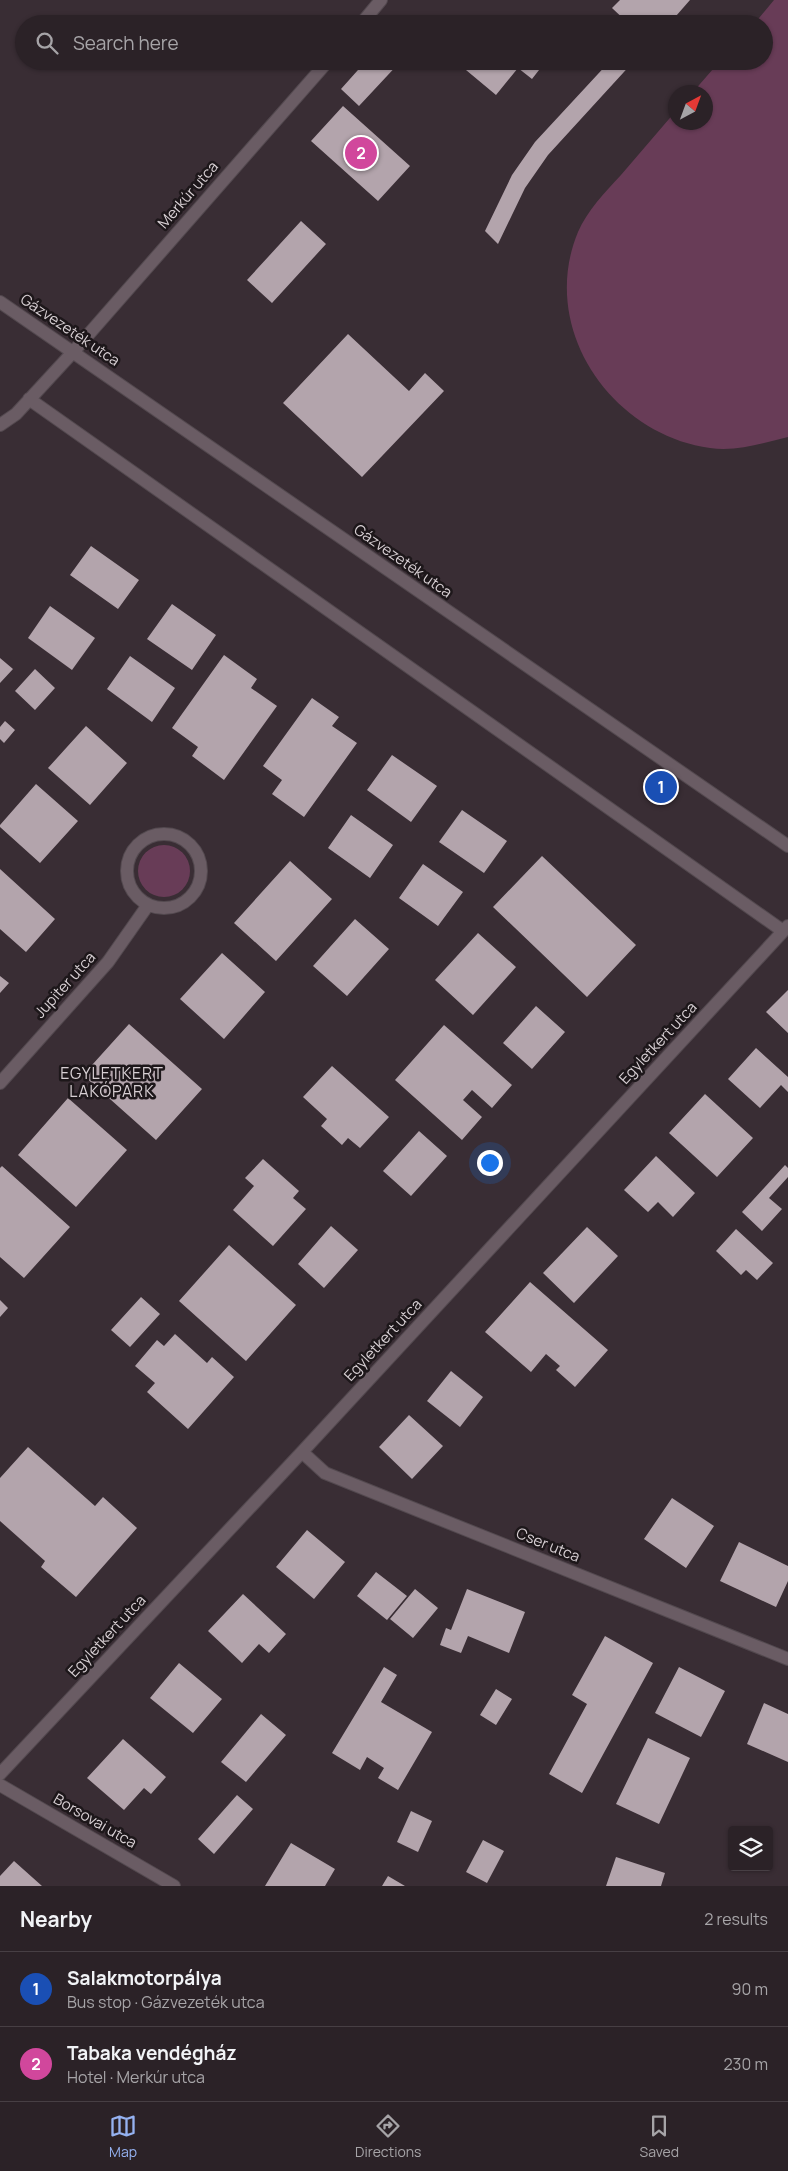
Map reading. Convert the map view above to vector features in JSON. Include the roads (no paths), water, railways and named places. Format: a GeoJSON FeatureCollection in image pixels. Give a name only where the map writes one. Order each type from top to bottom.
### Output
{"type":"FeatureCollection","features":[{"type":"Feature","properties":{"kind":"street"},"geometry":{"type":"LineString","coordinates":[[368,15],[381,0]]}},
{"type":"Feature","properties":{"kind":"street","name":"Merkúr utca"},"geometry":{"type":"LineString","coordinates":[[0,425],[16,414],[74,351],[320,70]]}},
{"type":"Feature","properties":{"kind":"street","name":"Gázvezeték utca"},"geometry":{"type":"LineString","coordinates":[[0,302],[74,351],[788,846]]}},
{"type":"Feature","properties":{"kind":"street"},"geometry":{"type":"LineString","coordinates":[[29,399],[786,929]]}},
{"type":"Feature","properties":{"kind":"street"},"geometry":{"type":"LineString","coordinates":[[168,834],[180,838],[191,845],[198,856],[202,868],[200,881],[190,897],[174,907],[161,908],[148,905],[138,897],[130,886],[127,874],[129,861],[134,849],[143,840],[155,835],[168,834]]}},
{"type":"Feature","properties":{"kind":"street","name":"Jupiter utca"},"geometry":{"type":"LineString","coordinates":[[0,1082],[108,962],[148,905]]}},
{"type":"Feature","properties":{"kind":"street","name":"Egyletkert utca"},"geometry":{"type":"LineString","coordinates":[[0,1774],[302,1452],[786,929]]}},
{"type":"Feature","properties":{"kind":"street","name":"Cser utca"},"geometry":{"type":"LineString","coordinates":[[302,1452],[325,1473],[788,1659]]}},
{"type":"Feature","properties":{"kind":"street","name":"Borsovai utca"},"geometry":{"type":"LineString","coordinates":[[0,1785],[174,1886]]}},
{"type":"Feature","properties":{"kind":"place","name":"Tabaka vendégház"},"geometry":{"type":"Point","coordinates":[361,153]}},
{"type":"Feature","properties":{"kind":"place","name":"Salakmotorpálya"},"geometry":{"type":"Point","coordinates":[661,787]}},
{"type":"Feature","properties":{"kind":"district","name":"EGYLETKERT LAKÓPARK"},"geometry":{"type":"Point","coordinates":[112,1082]}}]}
